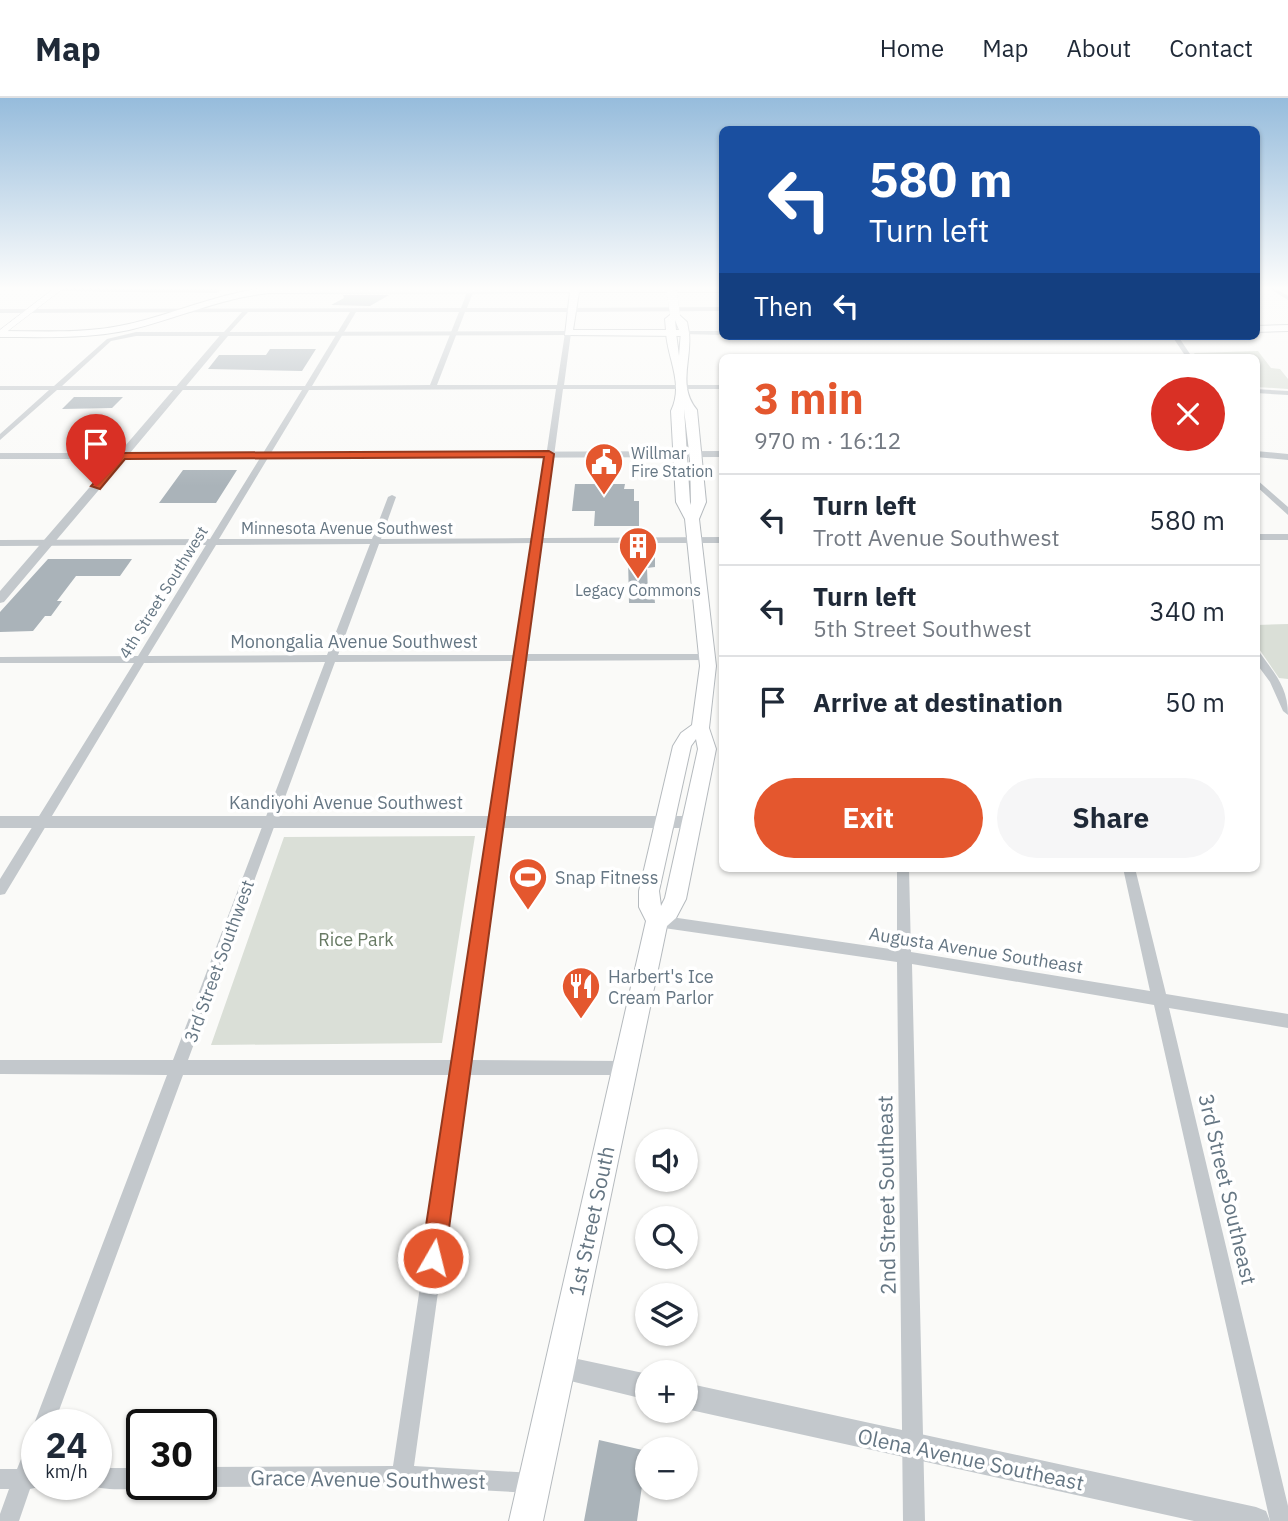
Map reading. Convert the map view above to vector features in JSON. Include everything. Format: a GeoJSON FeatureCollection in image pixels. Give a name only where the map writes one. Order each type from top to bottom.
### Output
{"type":"FeatureCollection","features":[{"type":"Feature","properties":{"kind":"main road","name":"1st Street South"},"geometry":{"type":"LineString","coordinates":[[673,353],[680,365]]}},
{"type":"Feature","properties":{"kind":"main road","name":"1st Street South"},"geometry":{"type":"LineString","coordinates":[[526,1521],[657,921],[668,912],[675,900],[707,749],[700,728],[708,682],[707,657],[692,519],[683,502],[679,455],[677,411],[682,400],[680,365],[685,353]]}},
{"type":"Feature","properties":{"kind":"main road","name":"1st Street South"},"geometry":{"type":"LineString","coordinates":[[682,400],[691,410],[695,454],[699,502],[692,519]]}},
{"type":"Feature","properties":{"kind":"main road","name":"1st Street South"},"geometry":{"type":"LineString","coordinates":[[657,921],[650,907],[649,891],[682,746],[687,737],[700,728]]}},
{"type":"Feature","properties":{"kind":"street"},"geometry":{"type":"LineString","coordinates":[[0,438],[93,353]]}},
{"type":"Feature","properties":{"kind":"street"},"geometry":{"type":"LineString","coordinates":[[0,599],[209,353]]}},
{"type":"Feature","properties":{"kind":"street","name":"4th Street Southwest"},"geometry":{"type":"LineString","coordinates":[[0,890],[328,353]]}},
{"type":"Feature","properties":{"kind":"street"},"geometry":{"type":"LineString","coordinates":[[433,387],[446,353]]}},
{"type":"Feature","properties":{"kind":"street"},"geometry":{"type":"LineString","coordinates":[[402,1476],[565,353]]}},
{"type":"Feature","properties":{"kind":"street"},"geometry":{"type":"LineString","coordinates":[[0,388],[719,387]]}},
{"type":"Feature","properties":{"kind":"street"},"geometry":{"type":"LineString","coordinates":[[1260,391],[1288,393]]}},
{"type":"Feature","properties":{"kind":"street"},"geometry":{"type":"LineString","coordinates":[[0,456],[719,454]]}},
{"type":"Feature","properties":{"kind":"street"},"geometry":{"type":"LineString","coordinates":[[1260,454],[1288,457]]}},
{"type":"Feature","properties":{"kind":"street"},"geometry":{"type":"LineString","coordinates":[[1260,485],[1288,512]]}},
{"type":"Feature","properties":{"kind":"street","name":"3rd Street Southwest"},"geometry":{"type":"LineString","coordinates":[[50,1409],[393,497]]}},
{"type":"Feature","properties":{"kind":"street"},"geometry":{"type":"LineString","coordinates":[[1260,537],[1288,537]]}},
{"type":"Feature","properties":{"kind":"street","name":"Minnesota Avenue Southwest"},"geometry":{"type":"LineString","coordinates":[[0,543],[719,540]]}},
{"type":"Feature","properties":{"kind":"street","name":"Monongalia Avenue Southwest"},"geometry":{"type":"LineString","coordinates":[[0,660],[707,657]]}},
{"type":"Feature","properties":{"kind":"street"},"geometry":{"type":"LineString","coordinates":[[1260,660],[1275,681],[1288,711]]}},
{"type":"Feature","properties":{"kind":"street"},"geometry":{"type":"LineString","coordinates":[[1275,681],[1288,683]]}},
{"type":"Feature","properties":{"kind":"street","name":"Kandiyohi Avenue Southwest"},"geometry":{"type":"LineString","coordinates":[[0,822],[692,822]]}},
{"type":"Feature","properties":{"kind":"street","name":"2nd Street Southeast"},"geometry":{"type":"LineString","coordinates":[[904,872],[914,1521]]}},
{"type":"Feature","properties":{"kind":"street","name":"3rd Street Southeast"},"geometry":{"type":"LineString","coordinates":[[1130,872],[1281,1521]]}},
{"type":"Feature","properties":{"kind":"street","name":"Augusta Avenue Southeast"},"geometry":{"type":"LineString","coordinates":[[657,921],[905,957],[1288,1021]]}},
{"type":"Feature","properties":{"kind":"street"},"geometry":{"type":"LineString","coordinates":[[0,1067],[624,1068]]}},
{"type":"Feature","properties":{"kind":"street"},"geometry":{"type":"LineString","coordinates":[[559,1367],[635,1384]]}},
{"type":"Feature","properties":{"kind":"street","name":"Olena Avenue Southeast"},"geometry":{"type":"LineString","coordinates":[[698,1399],[1256,1521]]}},
{"type":"Feature","properties":{"kind":"street","name":"Grace Avenue Southwest"},"geometry":{"type":"LineString","coordinates":[[217,1478],[402,1476],[534,1483]]}},
{"type":"Feature","properties":{"kind":"street"},"geometry":{"type":"LineString","coordinates":[[0,1479],[21,1479]]}},
{"type":"Feature","properties":{"kind":"street"},"geometry":{"type":"LineString","coordinates":[[8,1521],[21,1496]]}},
{"type":"Feature","properties":{"kind":"green space"},"geometry":{"type":"Polygon","coordinates":[[[1260,353],[1271,368],[1280,369],[1288,379],[1288,389],[1260,387],[1260,354],[1195,354],[1260,353]]]}},
{"type":"Feature","properties":{"kind":"green space"},"geometry":{"type":"Polygon","coordinates":[[[1288,624],[1288,679],[1279,678],[1260,650],[1260,625],[1288,624]]]}},
{"type":"Feature","properties":{"kind":"green space","name":"Rice Park"},"geometry":{"type":"Polygon","coordinates":[[[475,836],[442,1043],[211,1045],[284,837],[475,836]]]}},
{"type":"Feature","properties":{"kind":"building"},"geometry":{"type":"Polygon","coordinates":[[[313,353],[302,371],[208,369],[219,355],[313,353]]]}},
{"type":"Feature","properties":{"kind":"building"},"geometry":{"type":"Polygon","coordinates":[[[74,397],[123,397],[112,408],[62,409],[74,397]]]}},
{"type":"Feature","properties":{"kind":"building"},"geometry":{"type":"Polygon","coordinates":[[[183,470],[237,470],[216,503],[159,503],[183,470]]]}},
{"type":"Feature","properties":{"kind":"building"},"geometry":{"type":"Polygon","coordinates":[[[575,484],[625,484],[624,489],[634,489],[634,501],[639,501],[639,526],[594,526],[595,511],[572,511],[575,484]]]}},
{"type":"Feature","properties":{"kind":"building","name":"Legacy Commons"},"geometry":{"type":"Polygon","coordinates":[[[628,557],[655,557],[655,567],[647,568],[648,593],[654,593],[655,603],[629,603],[628,557]]]}},
{"type":"Feature","properties":{"kind":"building"},"geometry":{"type":"Polygon","coordinates":[[[48,559],[132,559],[120,576],[76,576],[57,601],[62,601],[51,616],[45,616],[33,631],[0,632],[0,612],[48,559]]]}},
{"type":"Feature","properties":{"kind":"building"},"geometry":{"type":"Polygon","coordinates":[[[599,1440],[635,1448],[635,1500],[640,1500],[637,1521],[584,1521],[599,1440]]]}},
{"type":"Feature","properties":{"kind":"place","name":"Willmar Fire Station"},"geometry":{"type":"Point","coordinates":[604,496]}},
{"type":"Feature","properties":{"kind":"place","name":"Legacy Commons"},"geometry":{"type":"Point","coordinates":[638,580]}},
{"type":"Feature","properties":{"kind":"place","name":"Snap Fitness"},"geometry":{"type":"Point","coordinates":[528,911]}},
{"type":"Feature","properties":{"kind":"place","name":"Harbert's Ice Cream Parlor"},"geometry":{"type":"Point","coordinates":[581,1020]}},
{"type":"Feature","properties":{"kind":"route"},"geometry":{"type":"LineString","coordinates":[[96,486],[122,456],[549,454],[433,1258]]}}]}
